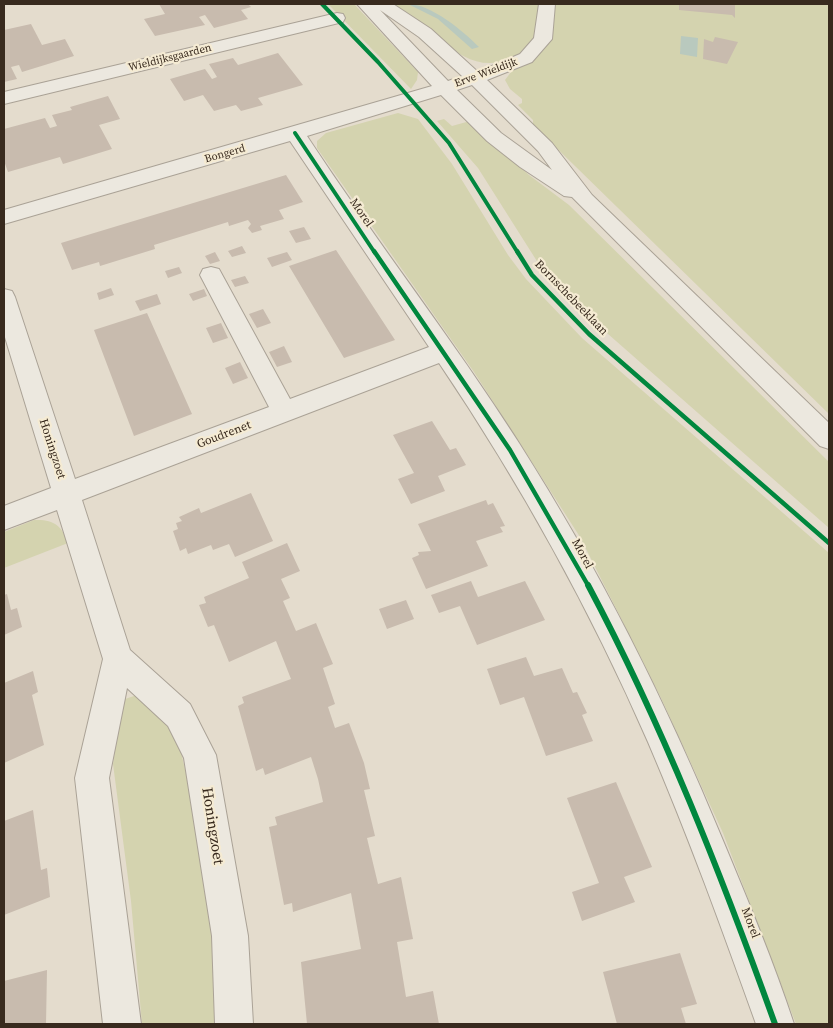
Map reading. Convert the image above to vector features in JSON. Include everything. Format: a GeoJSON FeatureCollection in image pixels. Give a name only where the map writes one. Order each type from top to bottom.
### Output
{"type":"FeatureCollection","features":[{"type":"Feature","properties":{"kind":"street"},"geometry":{"type":"LineString","coordinates":[[365,4],[494,137],[527,163],[585,200]]}},
{"type":"Feature","properties":{"kind":"street"},"geometry":{"type":"LineString","coordinates":[[382,4],[425,33],[476,78],[545,147],[585,200],[829,439]]}},
{"type":"Feature","properties":{"kind":"street","name":"Erve Wieldijk"},"geometry":{"type":"LineString","coordinates":[[445,88],[526,58],[543,38],[547,4]]}},
{"type":"Feature","properties":{"kind":"street","name":"Wieldijksgaarden"},"geometry":{"type":"LineString","coordinates":[[4,98],[337,18]]}},
{"type":"Feature","properties":{"kind":"street","name":"Bongerd"},"geometry":{"type":"LineString","coordinates":[[4,217],[445,88]]}},
{"type":"Feature","properties":{"kind":"street","name":"Morel"},"geometry":{"type":"LineString","coordinates":[[295,133],[511,451],[560,534],[622,653],[683,785],[746,940],[775,1024]]}},
{"type":"Feature","properties":{"kind":"street"},"geometry":{"type":"LineString","coordinates":[[211,275],[284,412]]}},
{"type":"Feature","properties":{"kind":"street","name":"Honingzoet"},"geometry":{"type":"LineString","coordinates":[[4,297],[11,346],[67,495],[118,659],[92,778],[122,1024]]}},
{"type":"Feature","properties":{"kind":"street","name":"Goudrenet"},"geometry":{"type":"LineString","coordinates":[[4,518],[444,351]]}},
{"type":"Feature","properties":{"kind":"street","name":"Honingzoet"},"geometry":{"type":"LineString","coordinates":[[118,659],[180,715],[200,754],[230,936],[234,1024]]}},
{"type":"Feature","properties":{"kind":"green space"},"geometry":{"type":"Polygon","coordinates":[[[328,4],[354,4],[418,72],[417,80],[411,89],[328,4]]]}},
{"type":"Feature","properties":{"kind":"green space"},"geometry":{"type":"Polygon","coordinates":[[[393,4],[829,4],[829,414],[533,125],[533,120],[518,105],[522,103],[522,99],[510,89],[505,80],[511,72],[499,62],[485,63],[457,53],[393,4]]]}},
{"type":"Feature","properties":{"kind":"green space"},"geometry":{"type":"Polygon","coordinates":[[[398,113],[418,119],[452,164],[508,255],[526,279],[582,338],[829,553],[829,1024],[796,1024],[723,833],[660,696],[580,537],[474,372],[317,148],[317,141],[326,133],[398,113]]]}},
{"type":"Feature","properties":{"kind":"green space"},"geometry":{"type":"Polygon","coordinates":[[[444,119],[452,126],[470,121],[529,175],[569,205],[829,462],[829,528],[575,305],[540,266],[478,168],[437,121],[444,119]]]}},
{"type":"Feature","properties":{"kind":"green space"},"geometry":{"type":"Polygon","coordinates":[[[34,520],[56,524],[63,532],[68,543],[4,568],[4,532],[34,520]]]}},
{"type":"Feature","properties":{"kind":"green space"},"geometry":{"type":"Polygon","coordinates":[[[137,695],[176,730],[208,870],[217,1024],[142,1024],[131,901],[113,764],[122,700],[137,695]]]}},
{"type":"Feature","properties":{"kind":"shaded area"},"geometry":{"type":"Polygon","coordinates":[[[681,36],[698,38],[697,57],[680,54],[681,36]]]}},
{"type":"Feature","properties":{"kind":"building"},"geometry":{"type":"Polygon","coordinates":[[[159,4],[248,4],[251,7],[241,10],[248,19],[214,28],[205,15],[199,17],[205,25],[155,36],[144,19],[165,14],[159,4]]]}},
{"type":"Feature","properties":{"kind":"building"},"geometry":{"type":"Polygon","coordinates":[[[679,4],[735,4],[735,18],[732,15],[679,10],[679,4]]]}},
{"type":"Feature","properties":{"kind":"building"},"geometry":{"type":"Polygon","coordinates":[[[31,24],[42,45],[65,39],[74,56],[22,72],[19,65],[11,67],[17,79],[4,82],[4,30],[31,24]]]}},
{"type":"Feature","properties":{"kind":"building"},"geometry":{"type":"Polygon","coordinates":[[[715,37],[738,42],[727,64],[703,59],[704,39],[713,42],[715,37]]]}},
{"type":"Feature","properties":{"kind":"building"},"geometry":{"type":"Polygon","coordinates":[[[278,53],[303,85],[258,98],[263,105],[241,111],[236,105],[214,111],[203,95],[184,101],[170,79],[205,69],[212,79],[217,77],[209,64],[233,58],[238,65],[278,53]]]}},
{"type":"Feature","properties":{"kind":"building"},"geometry":{"type":"Polygon","coordinates":[[[108,96],[120,119],[99,125],[112,149],[63,164],[60,157],[8,172],[4,161],[4,129],[45,118],[50,128],[57,126],[52,115],[72,110],[70,107],[108,96]]]}},
{"type":"Feature","properties":{"kind":"building"},"geometry":{"type":"Polygon","coordinates":[[[286,175],[303,202],[279,210],[284,219],[260,226],[262,230],[252,233],[248,228],[251,224],[248,220],[229,226],[228,222],[154,245],[155,249],[100,266],[99,262],[72,270],[61,243],[286,175]]]}},
{"type":"Feature","properties":{"kind":"building"},"geometry":{"type":"Polygon","coordinates":[[[304,227],[311,239],[296,243],[289,231],[304,227]]]}},
{"type":"Feature","properties":{"kind":"building"},"geometry":{"type":"Polygon","coordinates":[[[242,246],[246,253],[232,257],[228,251],[242,246]]]}},
{"type":"Feature","properties":{"kind":"building"},"geometry":{"type":"Polygon","coordinates":[[[336,250],[395,340],[344,358],[289,266],[336,250]]]}},
{"type":"Feature","properties":{"kind":"building"},"geometry":{"type":"Polygon","coordinates":[[[215,252],[220,261],[210,264],[205,256],[215,252]]]}},
{"type":"Feature","properties":{"kind":"building"},"geometry":{"type":"Polygon","coordinates":[[[287,252],[292,260],[272,267],[267,258],[287,252]]]}},
{"type":"Feature","properties":{"kind":"building"},"geometry":{"type":"Polygon","coordinates":[[[179,267],[182,273],[168,278],[165,271],[179,267]]]}},
{"type":"Feature","properties":{"kind":"building"},"geometry":{"type":"Polygon","coordinates":[[[245,276],[249,283],[235,287],[231,280],[245,276]]]}},
{"type":"Feature","properties":{"kind":"building"},"geometry":{"type":"Polygon","coordinates":[[[111,288],[114,295],[99,300],[97,293],[111,288]]]}},
{"type":"Feature","properties":{"kind":"building"},"geometry":{"type":"Polygon","coordinates":[[[204,289],[207,296],[193,301],[189,294],[204,289]]]}},
{"type":"Feature","properties":{"kind":"building"},"geometry":{"type":"Polygon","coordinates":[[[157,294],[161,304],[140,311],[135,301],[157,294]]]}},
{"type":"Feature","properties":{"kind":"building"},"geometry":{"type":"Polygon","coordinates":[[[263,309],[271,323],[257,328],[249,314],[263,309]]]}},
{"type":"Feature","properties":{"kind":"building"},"geometry":{"type":"Polygon","coordinates":[[[147,313],[192,414],[134,436],[94,330],[147,313]]]}},
{"type":"Feature","properties":{"kind":"building"},"geometry":{"type":"Polygon","coordinates":[[[221,323],[228,338],[213,343],[206,328],[221,323]]]}},
{"type":"Feature","properties":{"kind":"building"},"geometry":{"type":"Polygon","coordinates":[[[284,346],[292,362],[277,367],[269,352],[284,346]]]}},
{"type":"Feature","properties":{"kind":"building"},"geometry":{"type":"Polygon","coordinates":[[[240,362],[248,378],[233,384],[225,368],[240,362]]]}},
{"type":"Feature","properties":{"kind":"building"},"geometry":{"type":"Polygon","coordinates":[[[432,421],[450,450],[456,448],[466,465],[438,476],[445,491],[411,504],[398,479],[414,473],[393,435],[432,421]]]}},
{"type":"Feature","properties":{"kind":"building"},"geometry":{"type":"Polygon","coordinates":[[[251,493],[273,541],[235,557],[229,544],[213,550],[211,545],[188,554],[186,548],[180,551],[173,531],[178,529],[176,523],[182,521],[179,517],[199,508],[201,513],[251,493]]]}},
{"type":"Feature","properties":{"kind":"building"},"geometry":{"type":"Polygon","coordinates":[[[486,500],[488,505],[493,503],[505,526],[500,527],[503,532],[476,541],[488,566],[426,589],[412,558],[419,555],[418,552],[431,551],[418,524],[486,500]]]}},
{"type":"Feature","properties":{"kind":"building"},"geometry":{"type":"Polygon","coordinates":[[[287,543],[300,571],[281,579],[290,598],[283,601],[296,631],[316,623],[333,664],[323,668],[335,704],[328,707],[335,728],[349,723],[364,763],[370,789],[364,790],[375,836],[367,838],[378,884],[401,877],[413,939],[397,942],[406,997],[433,991],[439,1024],[307,1024],[301,962],[361,949],[351,893],[293,912],[292,903],[284,905],[269,827],[277,825],[275,817],[323,802],[318,779],[311,757],[265,775],[263,768],[256,771],[238,706],[244,703],[242,697],[291,679],[276,641],[229,662],[214,625],[208,627],[199,605],[206,603],[204,597],[249,578],[242,562],[287,543]]]}},
{"type":"Feature","properties":{"kind":"building"},"geometry":{"type":"Polygon","coordinates":[[[471,581],[478,597],[525,581],[545,620],[477,645],[460,606],[439,613],[431,595],[471,581]]]}},
{"type":"Feature","properties":{"kind":"building"},"geometry":{"type":"Polygon","coordinates":[[[7,594],[11,610],[17,608],[22,627],[4,635],[4,595],[7,594]]]}},
{"type":"Feature","properties":{"kind":"building"},"geometry":{"type":"Polygon","coordinates":[[[406,600],[414,619],[387,629],[379,609],[406,600]]]}},
{"type":"Feature","properties":{"kind":"building"},"geometry":{"type":"Polygon","coordinates":[[[526,657],[534,676],[562,668],[573,693],[577,692],[587,713],[582,715],[593,741],[546,756],[524,697],[500,705],[487,669],[526,657]]]}},
{"type":"Feature","properties":{"kind":"building"},"geometry":{"type":"Polygon","coordinates":[[[33,671],[38,692],[32,695],[44,745],[4,763],[4,683],[33,671]]]}},
{"type":"Feature","properties":{"kind":"building"},"geometry":{"type":"Polygon","coordinates":[[[616,782],[652,867],[624,877],[635,902],[582,921],[572,892],[599,883],[567,798],[616,782]]]}},
{"type":"Feature","properties":{"kind":"building"},"geometry":{"type":"Polygon","coordinates":[[[33,810],[41,870],[47,868],[50,897],[4,915],[4,821],[33,810]]]}},
{"type":"Feature","properties":{"kind":"building"},"geometry":{"type":"Polygon","coordinates":[[[680,953],[697,1004],[681,1008],[686,1024],[617,1024],[603,972],[680,953]]]}},
{"type":"Feature","properties":{"kind":"building"},"geometry":{"type":"Polygon","coordinates":[[[47,970],[46,1024],[4,1024],[4,981],[47,970]]]}},
{"type":"Feature","properties":{"kind":"waterway"},"geometry":{"type":"LineString","coordinates":[[411,4],[440,18],[475,47]]}},
{"type":"Feature","properties":{"kind":"cycle path","name":"Bornschebeeklaan"},"geometry":{"type":"LineString","coordinates":[[322,4],[378,62],[449,143],[532,275],[589,334],[829,543]]}},
{"type":"Feature","properties":{"kind":"cycle path"},"geometry":{"type":"LineString","coordinates":[[295,133],[510,450],[551,518],[589,587],[625,658],[691,803],[775,1024]]}}]}
